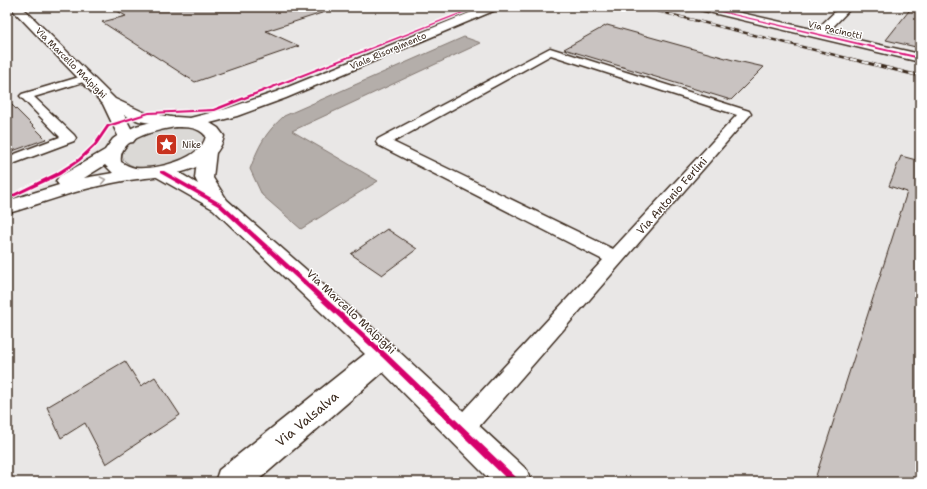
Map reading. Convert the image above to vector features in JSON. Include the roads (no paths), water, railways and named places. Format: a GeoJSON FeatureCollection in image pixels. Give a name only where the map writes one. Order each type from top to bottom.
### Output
{"type":"FeatureCollection","features":[{"type":"Feature","properties":{"kind":"street","name":"Via Marcello Malpighi"},"geometry":{"type":"LineString","coordinates":[[16,7],[110,102],[139,116],[184,122]]}},
{"type":"Feature","properties":{"kind":"street","name":"Viale Risorgimento"},"geometry":{"type":"LineString","coordinates":[[9,207],[78,175],[112,154],[117,146],[127,138],[150,127],[231,113],[281,95],[494,7]]}},
{"type":"Feature","properties":{"kind":"street","name":"Via Pacinotti"},"geometry":{"type":"LineString","coordinates":[[700,7],[920,58]]}},
{"type":"Feature","properties":{"kind":"street","name":"Via Pacinotti"},"geometry":{"type":"LineString","coordinates":[[818,34],[846,7]]}},
{"type":"Feature","properties":{"kind":"street","name":"Viale Risorgimento"},"geometry":{"type":"LineString","coordinates":[[9,207],[83,184],[136,173],[162,172],[180,167],[195,160],[240,117],[281,95]]}},
{"type":"Feature","properties":{"kind":"street","name":"Via Marcello Malpighi"},"geometry":{"type":"LineString","coordinates":[[110,102],[127,138]]}},
{"type":"Feature","properties":{"kind":"street"},"geometry":{"type":"LineString","coordinates":[[184,122],[204,125],[211,130],[211,144]]}},
{"type":"Feature","properties":{"kind":"street","name":"Via Marcello Malpighi"},"geometry":{"type":"LineString","coordinates":[[211,144],[204,178],[220,205]]}},
{"type":"Feature","properties":{"kind":"street","name":"Viale Risorgimento"},"geometry":{"type":"LineString","coordinates":[[112,154],[112,161],[116,167],[124,171],[136,173]]}},
{"type":"Feature","properties":{"kind":"street","name":"Via Marcello Malpighi"},"geometry":{"type":"LineString","coordinates":[[162,172],[220,205],[384,355],[515,482]]}},
{"type":"Feature","properties":{"kind":"street","name":"Via Valsalva"},"geometry":{"type":"LineString","coordinates":[[231,482],[384,355]]}},
{"type":"Feature","properties":{"kind":"lane","name":"Via Antonio Ferlini"},"geometry":{"type":"LineString","coordinates":[[461,430],[745,114],[550,51],[382,142],[615,258]]}},
{"type":"Feature","properties":{"kind":"lane"},"geometry":{"type":"LineString","coordinates":[[7,162],[70,138],[26,96],[86,78]]}},
{"type":"Feature","properties":{"kind":"railway"},"geometry":{"type":"LineString","coordinates":[[641,7],[855,60]]}},
{"type":"Feature","properties":{"kind":"railway"},"geometry":{"type":"LineString","coordinates":[[851,59],[920,76]]}},
{"type":"Feature","properties":{"kind":"place","name":"Nike"},"geometry":{"type":"Point","coordinates":[166,145]}}]}
